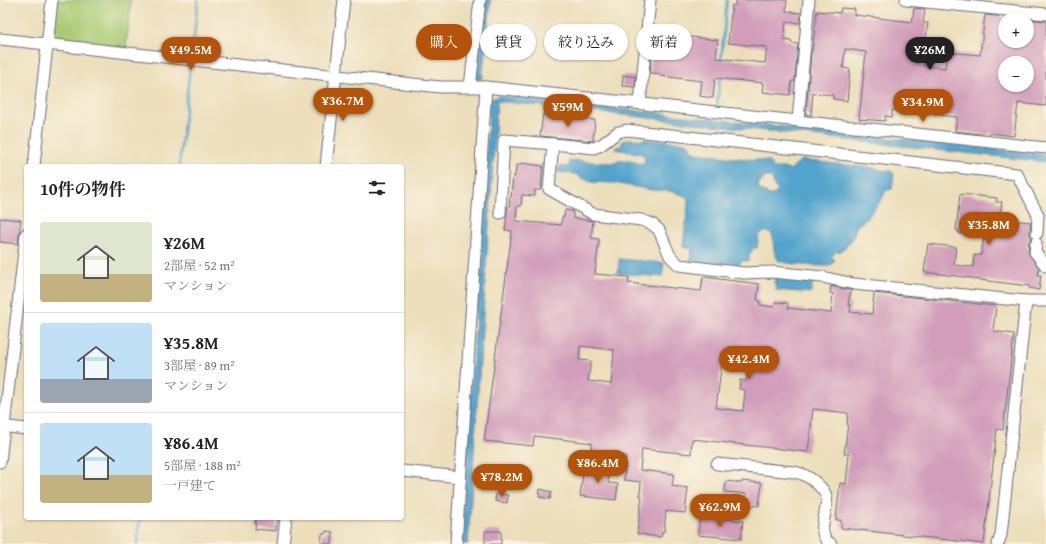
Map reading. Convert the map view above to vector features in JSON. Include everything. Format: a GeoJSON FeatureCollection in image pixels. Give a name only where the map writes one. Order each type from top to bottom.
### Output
{"type":"FeatureCollection","features":[{"type":"Feature","properties":{"kind":"street"},"geometry":{"type":"LineString","coordinates":[[34,164],[52,0]]}},
{"type":"Feature","properties":{"kind":"street"},"geometry":{"type":"LineString","coordinates":[[326,164],[344,0]]}},
{"type":"Feature","properties":{"kind":"street"},"geometry":{"type":"LineString","coordinates":[[470,87],[480,0]]}},
{"type":"Feature","properties":{"kind":"street"},"geometry":{"type":"LineString","coordinates":[[640,103],[650,0]]}},
{"type":"Feature","properties":{"kind":"street"},"geometry":{"type":"LineString","coordinates":[[798,120],[809,0]]}},
{"type":"Feature","properties":{"kind":"street"},"geometry":{"type":"LineString","coordinates":[[906,0],[1046,14]]}},
{"type":"Feature","properties":{"kind":"street"},"geometry":{"type":"LineString","coordinates":[[0,39],[440,87],[486,88],[640,103],[1046,148]]}},
{"type":"Feature","properties":{"kind":"street"},"geometry":{"type":"LineString","coordinates":[[456,544],[486,88]]}},
{"type":"Feature","properties":{"kind":"street"},"geometry":{"type":"LineString","coordinates":[[500,213],[504,140],[594,148],[601,145],[618,132],[627,130],[1018,174],[1038,215],[1035,252],[1046,266]]}},
{"type":"Feature","properties":{"kind":"street"},"geometry":{"type":"LineString","coordinates":[[553,144],[549,189],[593,214],[641,220],[652,224],[659,230],[670,256],[679,265],[744,273],[772,272],[822,277],[854,284],[1026,301],[1046,301]]}},
{"type":"Feature","properties":{"kind":"street"},"geometry":{"type":"LineString","coordinates":[[0,462],[2,426],[24,250]]}},
{"type":"Feature","properties":{"kind":"street"},"geometry":{"type":"LineString","coordinates":[[998,544],[1001,534],[1026,301]]}},
{"type":"Feature","properties":{"kind":"street"},"geometry":{"type":"LineString","coordinates":[[2,426],[24,429]]}},
{"type":"Feature","properties":{"kind":"street"},"geometry":{"type":"LineString","coordinates":[[717,464],[794,472],[804,475],[818,485],[827,498],[820,544]]}},
{"type":"Feature","properties":{"kind":"street"},"geometry":{"type":"LineString","coordinates":[[404,471],[460,478]]}},
{"type":"Feature","properties":{"kind":"street"},"geometry":{"type":"LineString","coordinates":[[283,544],[286,520]]}},
{"type":"Feature","properties":{"kind":"street"},"geometry":{"type":"LineString","coordinates":[[822,530],[824,537],[831,544]]}},
{"type":"Feature","properties":{"kind":"green space"},"geometry":{"type":"Polygon","coordinates":[[[55,0],[131,0],[126,48],[54,40],[51,36],[55,0]]]}},
{"type":"Feature","properties":{"kind":"water"},"geometry":{"type":"Polygon","coordinates":[[[484,0],[491,0],[488,24],[481,24],[484,0]]]}},
{"type":"Feature","properties":{"kind":"water"},"geometry":{"type":"Polygon","coordinates":[[[480,36],[480,60],[484,60],[482,78],[475,81],[480,36]]]}},
{"type":"Feature","properties":{"kind":"water"},"geometry":{"type":"Polygon","coordinates":[[[498,96],[1046,155],[1046,162],[497,101],[468,544],[461,544],[490,100],[498,96]]]}},
{"type":"Feature","properties":{"kind":"water"},"geometry":{"type":"Polygon","coordinates":[[[629,139],[687,143],[696,153],[768,161],[774,168],[784,168],[790,170],[801,160],[891,171],[894,174],[892,189],[885,192],[882,199],[867,218],[856,227],[852,240],[840,252],[837,251],[831,257],[835,260],[830,266],[797,264],[779,261],[774,250],[773,236],[767,232],[759,235],[757,248],[752,248],[752,252],[749,252],[749,261],[741,261],[740,264],[690,260],[692,249],[683,247],[688,205],[688,199],[685,196],[670,191],[652,190],[614,183],[592,182],[575,174],[558,172],[559,166],[569,167],[569,160],[612,163],[619,160],[630,160],[639,164],[643,163],[645,160],[644,155],[615,149],[617,146],[620,147],[623,141],[629,139]],[[765,177],[759,183],[758,187],[761,191],[766,192],[769,195],[773,195],[778,191],[773,184],[772,177],[765,177]]]}},
{"type":"Feature","properties":{"kind":"water"},"geometry":{"type":"Polygon","coordinates":[[[619,259],[664,263],[662,277],[618,273],[619,259]]]}},
{"type":"Feature","properties":{"kind":"water"},"geometry":{"type":"Polygon","coordinates":[[[775,276],[813,280],[811,293],[776,290],[776,284],[774,284],[775,276]]]}},
{"type":"Feature","properties":{"kind":"building"},"geometry":{"type":"Polygon","coordinates":[[[736,0],[787,0],[786,11],[801,13],[800,23],[786,22],[784,40],[798,44],[795,81],[792,81],[790,95],[762,92],[763,83],[715,78],[713,98],[700,96],[702,81],[660,76],[660,74],[650,73],[651,60],[692,60],[692,37],[718,40],[716,58],[765,63],[767,47],[728,43],[732,5],[735,6],[736,0]]]}},
{"type":"Feature","properties":{"kind":"building"},"geometry":{"type":"Polygon","coordinates":[[[841,8],[855,9],[854,15],[912,22],[914,8],[925,9],[923,23],[928,23],[923,66],[945,68],[947,52],[980,55],[985,15],[998,16],[998,48],[1034,48],[1034,20],[1046,21],[1046,106],[1018,103],[1014,136],[955,131],[957,117],[892,110],[892,117],[885,116],[885,121],[859,119],[866,52],[845,49],[843,68],[850,69],[847,101],[833,99],[833,95],[813,93],[811,115],[806,115],[811,52],[817,11],[840,13],[841,8]]]}},
{"type":"Feature","properties":{"kind":"building"},"geometry":{"type":"Polygon","coordinates":[[[623,75],[636,77],[635,87],[622,86],[623,75]]]}},
{"type":"Feature","properties":{"kind":"building"},"geometry":{"type":"Polygon","coordinates":[[[543,114],[595,120],[593,141],[540,136],[543,114]]]}},
{"type":"Feature","properties":{"kind":"building"},"geometry":{"type":"Polygon","coordinates":[[[521,163],[543,166],[542,179],[541,190],[535,190],[535,196],[522,195],[521,206],[517,206],[516,221],[561,225],[565,210],[573,211],[573,218],[593,221],[591,238],[599,239],[595,274],[629,277],[628,283],[701,291],[703,277],[759,284],[757,300],[760,301],[760,305],[774,307],[775,302],[788,303],[788,308],[831,313],[833,293],[830,293],[831,286],[851,290],[848,305],[851,305],[850,312],[872,314],[874,293],[996,306],[993,331],[1014,334],[1003,430],[997,429],[984,544],[841,528],[841,520],[836,520],[840,483],[846,484],[849,454],[844,454],[848,413],[813,409],[808,452],[692,439],[691,454],[642,449],[640,470],[674,474],[672,486],[688,488],[685,513],[666,511],[664,532],[662,532],[661,537],[637,534],[642,496],[640,496],[641,482],[624,480],[626,456],[591,451],[592,443],[534,436],[533,446],[484,441],[512,231],[505,230],[508,206],[509,207],[516,165],[521,165],[521,163]],[[580,346],[579,360],[591,361],[588,381],[611,384],[614,350],[580,346]],[[722,362],[716,408],[743,411],[745,390],[739,389],[740,380],[746,381],[748,365],[722,362]]]}},
{"type":"Feature","properties":{"kind":"building"},"geometry":{"type":"Polygon","coordinates":[[[960,194],[997,198],[996,202],[1002,202],[1000,215],[1002,215],[1002,219],[1031,222],[1030,233],[1032,238],[1029,242],[1028,252],[1039,268],[1038,275],[1041,275],[1039,290],[1029,288],[1029,286],[924,272],[928,244],[956,247],[954,265],[973,267],[974,255],[981,255],[984,236],[959,233],[959,231],[956,230],[960,194]]]}},
{"type":"Feature","properties":{"kind":"building"},"geometry":{"type":"Polygon","coordinates":[[[0,218],[21,220],[18,244],[0,242],[0,218]]]}},
{"type":"Feature","properties":{"kind":"building"},"geometry":{"type":"Polygon","coordinates":[[[584,465],[610,468],[608,483],[618,484],[616,500],[580,496],[584,465]]]}},
{"type":"Feature","properties":{"kind":"building"},"geometry":{"type":"Polygon","coordinates":[[[726,481],[762,483],[759,506],[746,505],[747,494],[725,492],[726,481]]]}},
{"type":"Feature","properties":{"kind":"building"},"geometry":{"type":"Polygon","coordinates":[[[540,489],[552,492],[550,499],[539,497],[540,489]]]}},
{"type":"Feature","properties":{"kind":"building"},"geometry":{"type":"Polygon","coordinates":[[[496,494],[508,495],[507,503],[495,501],[496,494]]]}},
{"type":"Feature","properties":{"kind":"building"},"geometry":{"type":"Polygon","coordinates":[[[700,516],[743,521],[741,539],[698,535],[700,516]]]}},
{"type":"Feature","properties":{"kind":"building"},"geometry":{"type":"Polygon","coordinates":[[[256,520],[278,520],[276,531],[255,529],[256,520]]]}},
{"type":"Feature","properties":{"kind":"building"},"geometry":{"type":"Polygon","coordinates":[[[326,531],[333,532],[332,544],[321,544],[322,534],[325,534],[326,531]]]}},
{"type":"Feature","properties":{"kind":"building"},"geometry":{"type":"Polygon","coordinates":[[[485,531],[501,531],[501,544],[485,544],[485,531]]]}},
{"type":"Feature","properties":{"kind":"waterway"},"geometry":{"type":"LineString","coordinates":[[192,54],[198,0]]}},
{"type":"Feature","properties":{"kind":"waterway"},"geometry":{"type":"LineString","coordinates":[[721,61],[727,0]]}},
{"type":"Feature","properties":{"kind":"waterway"},"geometry":{"type":"LineString","coordinates":[[179,164],[190,67]]}},
{"type":"Feature","properties":{"kind":"waterway"},"geometry":{"type":"LineString","coordinates":[[717,105],[720,76]]}},
{"type":"Feature","properties":{"kind":"waterway"},"geometry":{"type":"LineString","coordinates":[[137,544],[140,520]]}}]}
